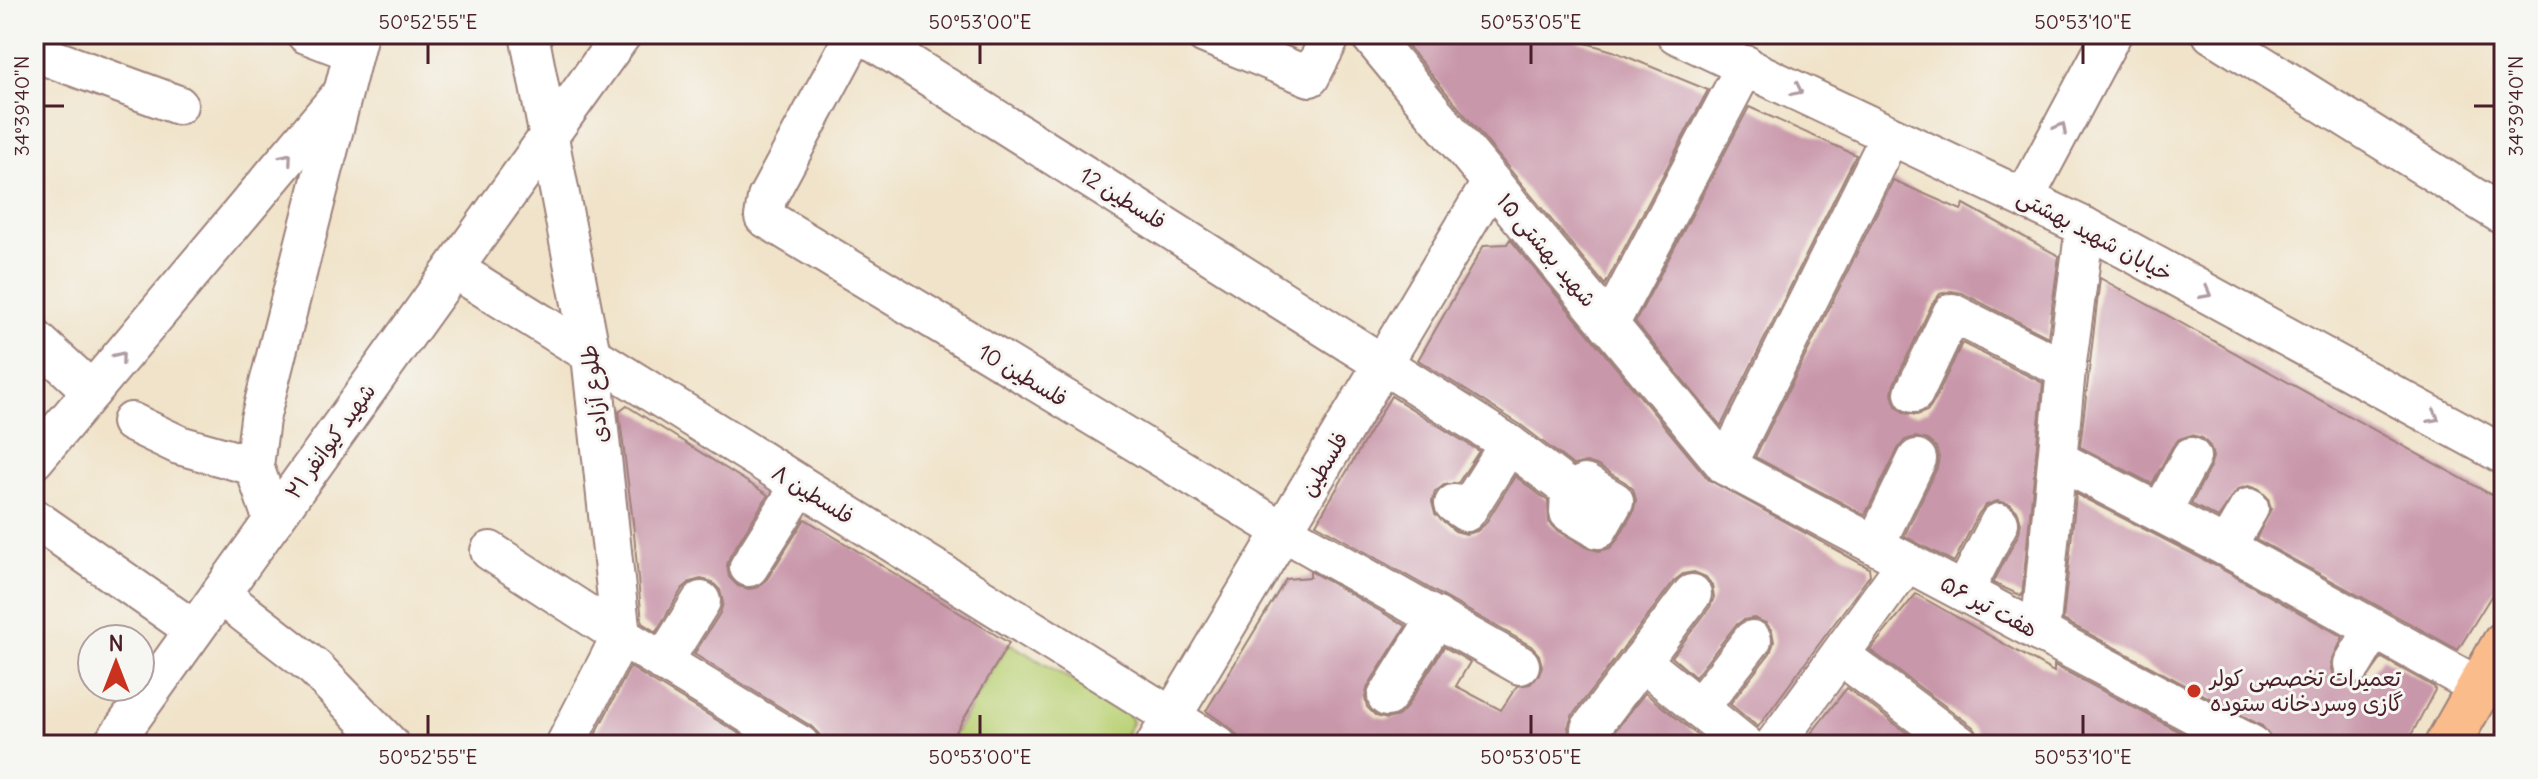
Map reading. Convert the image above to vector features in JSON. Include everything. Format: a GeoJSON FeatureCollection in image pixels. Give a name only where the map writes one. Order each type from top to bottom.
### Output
{"type":"FeatureCollection","features":[{"type":"Feature","properties":{"kind":"main road"},"geometry":{"type":"LineString","coordinates":[[2447,745],[2504,644]]}},
{"type":"Feature","properties":{"kind":"street"},"geometry":{"type":"LineString","coordinates":[[273,521],[254,466],[260,419],[356,43],[306,34]]}},
{"type":"Feature","properties":{"kind":"street","name":"طلوع آزادی"},"geometry":{"type":"LineString","coordinates":[[529,34],[591,355],[621,636]]}},
{"type":"Feature","properties":{"kind":"street","name":"شهید کیوانفر ۲۱"},"geometry":{"type":"LineString","coordinates":[[112,745],[622,34]]}},
{"type":"Feature","properties":{"kind":"street","name":"فلسطین 10"},"geometry":{"type":"LineString","coordinates":[[855,34],[767,198],[764,217],[1283,531],[1520,665]]}},
{"type":"Feature","properties":{"kind":"street","name":"فلسطین 12"},"geometry":{"type":"LineString","coordinates":[[862,34],[1384,363],[1509,444],[1570,490]]}},
{"type":"Feature","properties":{"kind":"street"},"geometry":{"type":"LineString","coordinates":[[1205,34],[1310,77],[1332,34]]}},
{"type":"Feature","properties":{"kind":"street","name":"شهید بهشتی ۱۵"},"geometry":{"type":"LineString","coordinates":[[1369,34],[1726,466]]}},
{"type":"Feature","properties":{"kind":"street","name":"خیابان شهید بهشتی"},"geometry":{"type":"LineString","coordinates":[[1676,34],[2085,227],[2504,455]]}},
{"type":"Feature","properties":{"kind":"street"},"geometry":{"type":"LineString","coordinates":[[2025,197],[2112,34]]}},
{"type":"Feature","properties":{"kind":"street"},"geometry":{"type":"LineString","coordinates":[[2212,34],[2504,216]]}},
{"type":"Feature","properties":{"kind":"street"},"geometry":{"type":"LineString","coordinates":[[34,52],[178,105]]}},
{"type":"Feature","properties":{"kind":"street"},"geometry":{"type":"LineString","coordinates":[[1609,325],[1746,65]]}},
{"type":"Feature","properties":{"kind":"street"},"geometry":{"type":"LineString","coordinates":[[34,460],[344,91]]}},
{"type":"Feature","properties":{"kind":"street"},"geometry":{"type":"LineString","coordinates":[[1726,466],[1890,136]]}},
{"type":"Feature","properties":{"kind":"street","name":"فلسطین"},"geometry":{"type":"LineString","coordinates":[[1163,732],[1491,183]]}},
{"type":"Feature","properties":{"kind":"street"},"geometry":{"type":"LineString","coordinates":[[2040,633],[2066,370],[2085,227]]}},
{"type":"Feature","properties":{"kind":"street","name":"فلسطین ۸"},"geometry":{"type":"LineString","coordinates":[[454,269],[800,486],[1163,732],[1217,745]]}},
{"type":"Feature","properties":{"kind":"street"},"geometry":{"type":"LineString","coordinates":[[1914,393],[1952,313],[2066,370]]}},
{"type":"Feature","properties":{"kind":"street"},"geometry":{"type":"LineString","coordinates":[[34,338],[92,391]]}},
{"type":"Feature","properties":{"kind":"street"},"geometry":{"type":"LineString","coordinates":[[131,422],[179,445],[254,466]]}},
{"type":"Feature","properties":{"kind":"street"},"geometry":{"type":"LineString","coordinates":[[1454,504],[1466,512],[1509,444]]}},
{"type":"Feature","properties":{"kind":"street"},"geometry":{"type":"LineString","coordinates":[[2161,513],[2191,457]]}},
{"type":"Feature","properties":{"kind":"street"},"geometry":{"type":"LineString","coordinates":[[1774,745],[1840,655],[1891,554],[1917,459]]}},
{"type":"Feature","properties":{"kind":"street"},"geometry":{"type":"LineString","coordinates":[[2058,460],[2226,547],[2479,687]]}},
{"type":"Feature","properties":{"kind":"street","name":"هفت تیر ۵۶"},"geometry":{"type":"LineString","coordinates":[[1726,466],[2252,745]]}},
{"type":"Feature","properties":{"kind":"street"},"geometry":{"type":"LineString","coordinates":[[749,567],[800,486]]}},
{"type":"Feature","properties":{"kind":"street"},"geometry":{"type":"LineString","coordinates":[[2226,547],[2249,508]]}},
{"type":"Feature","properties":{"kind":"street"},"geometry":{"type":"LineString","coordinates":[[34,518],[194,630]]}},
{"type":"Feature","properties":{"kind":"street"},"geometry":{"type":"LineString","coordinates":[[1964,592],[1999,523]]}},
{"type":"Feature","properties":{"kind":"street"},"geometry":{"type":"LineString","coordinates":[[490,551],[621,636],[800,745]]}},
{"type":"Feature","properties":{"kind":"street"},"geometry":{"type":"LineString","coordinates":[[220,594],[315,668],[390,745]]}},
{"type":"Feature","properties":{"kind":"street"},"geometry":{"type":"LineString","coordinates":[[1590,729],[1692,594]]}},
{"type":"Feature","properties":{"kind":"street"},"geometry":{"type":"LineString","coordinates":[[663,662],[701,601]]}},
{"type":"Feature","properties":{"kind":"street"},"geometry":{"type":"LineString","coordinates":[[1387,697],[1437,617]]}},
{"type":"Feature","properties":{"kind":"street"},"geometry":{"type":"LineString","coordinates":[[2353,664],[2374,629]]}},
{"type":"Feature","properties":{"kind":"street"},"geometry":{"type":"LineString","coordinates":[[565,745],[621,636]]}},
{"type":"Feature","properties":{"kind":"street"},"geometry":{"type":"LineString","coordinates":[[1699,708],[1752,640]]}},
{"type":"Feature","properties":{"kind":"street"},"geometry":{"type":"LineString","coordinates":[[1840,655],[1960,745]]}},
{"type":"Feature","properties":{"kind":"street"},"geometry":{"type":"LineString","coordinates":[[1641,661],[1745,745]]}},
{"type":"Feature","properties":{"kind":"green space"},"geometry":{"type":"Polygon","coordinates":[[[1009,643],[1129,714],[1132,723],[1119,745],[948,745],[1009,643]]]}},
{"type":"Feature","properties":{"kind":"building"},"geometry":{"type":"Polygon","coordinates":[[[1398,34],[1555,34],[1613,51],[1708,90],[1605,285],[1398,34]]]}},
{"type":"Feature","properties":{"kind":"building"},"geometry":{"type":"Polygon","coordinates":[[[1749,107],[1856,155],[1721,426],[1635,322],[1749,107]]]}},
{"type":"Feature","properties":{"kind":"building"},"geometry":{"type":"Polygon","coordinates":[[[1893,180],[1961,210],[1964,204],[2059,256],[2048,337],[1962,293],[1951,291],[1940,294],[1932,304],[1892,394],[1896,406],[1905,413],[1917,415],[1927,411],[1962,343],[2043,383],[2022,596],[1993,583],[2019,533],[2021,523],[2018,512],[2010,504],[1997,501],[1986,505],[1954,562],[1904,536],[1937,468],[1939,457],[1936,447],[1927,440],[1915,437],[1905,440],[1865,515],[1755,457],[1893,180]]]}},
{"type":"Feature","properties":{"kind":"building"},"geometry":{"type":"Polygon","coordinates":[[[1510,239],[1709,480],[1869,568],[1870,575],[1758,727],[1730,704],[1770,653],[1774,642],[1772,631],[1766,623],[1754,618],[1743,620],[1735,626],[1695,677],[1672,657],[1710,607],[1714,597],[1706,577],[1694,572],[1683,574],[1674,581],[1572,716],[1568,727],[1575,745],[1239,745],[1237,735],[1206,711],[1286,579],[1310,577],[1310,571],[1406,626],[1368,686],[1365,697],[1367,707],[1376,716],[1387,719],[1398,716],[1405,709],[1444,647],[1470,662],[1456,686],[1501,710],[1517,686],[1530,684],[1539,675],[1542,666],[1539,655],[1531,646],[1316,524],[1391,396],[1479,451],[1458,483],[1444,485],[1435,492],[1432,502],[1435,514],[1455,531],[1466,534],[1477,531],[1485,524],[1515,476],[1548,501],[1549,522],[1557,530],[1588,548],[1599,551],[1610,548],[1633,512],[1636,500],[1633,489],[1625,482],[1596,465],[1586,462],[1573,465],[1521,425],[1418,360],[1484,245],[1507,244],[1510,239]]]}},
{"type":"Feature","properties":{"kind":"building"},"geometry":{"type":"Polygon","coordinates":[[[2100,278],[2495,497],[2504,529],[2504,575],[2458,650],[2256,539],[2271,509],[2268,498],[2259,489],[2248,486],[2238,489],[2218,518],[2191,504],[2213,457],[2210,446],[2202,438],[2191,435],[2179,439],[2152,484],[2080,447],[2100,278]]]}},
{"type":"Feature","properties":{"kind":"building"},"geometry":{"type":"Polygon","coordinates":[[[627,406],[768,495],[727,565],[729,577],[738,586],[749,589],[759,587],[767,579],[805,519],[1009,643],[948,745],[822,745],[819,734],[811,726],[694,654],[723,603],[720,590],[712,582],[701,579],[690,582],[682,589],[656,632],[642,623],[619,412],[627,406]]]}},
{"type":"Feature","properties":{"kind":"building"},"geometry":{"type":"Polygon","coordinates":[[[2076,494],[2216,566],[2343,637],[2331,663],[2333,674],[2342,683],[2353,686],[2364,683],[2382,658],[2434,687],[2406,745],[2277,745],[2262,726],[2063,620],[2076,494]]]}},
{"type":"Feature","properties":{"kind":"building"},"geometry":{"type":"Polygon","coordinates":[[[1916,594],[2054,672],[2054,665],[2205,745],[1982,745],[1973,727],[1870,650],[1916,594]]]}},
{"type":"Feature","properties":{"kind":"building"},"geometry":{"type":"Polygon","coordinates":[[[630,667],[652,681],[758,745],[590,745],[630,667]]]}},
{"type":"Feature","properties":{"kind":"building"},"geometry":{"type":"Polygon","coordinates":[[[1847,688],[1923,745],[1802,745],[1847,688]]]}},
{"type":"Feature","properties":{"kind":"building"},"geometry":{"type":"Polygon","coordinates":[[[1645,693],[1685,725],[1709,745],[1604,745],[1645,693]]]}},
{"type":"Feature","properties":{"kind":"place","name":"تعمیرات تخصصی کولر گازی وسردخانه ستوده"},"geometry":{"type":"Point","coordinates":[2194,691]}}]}
